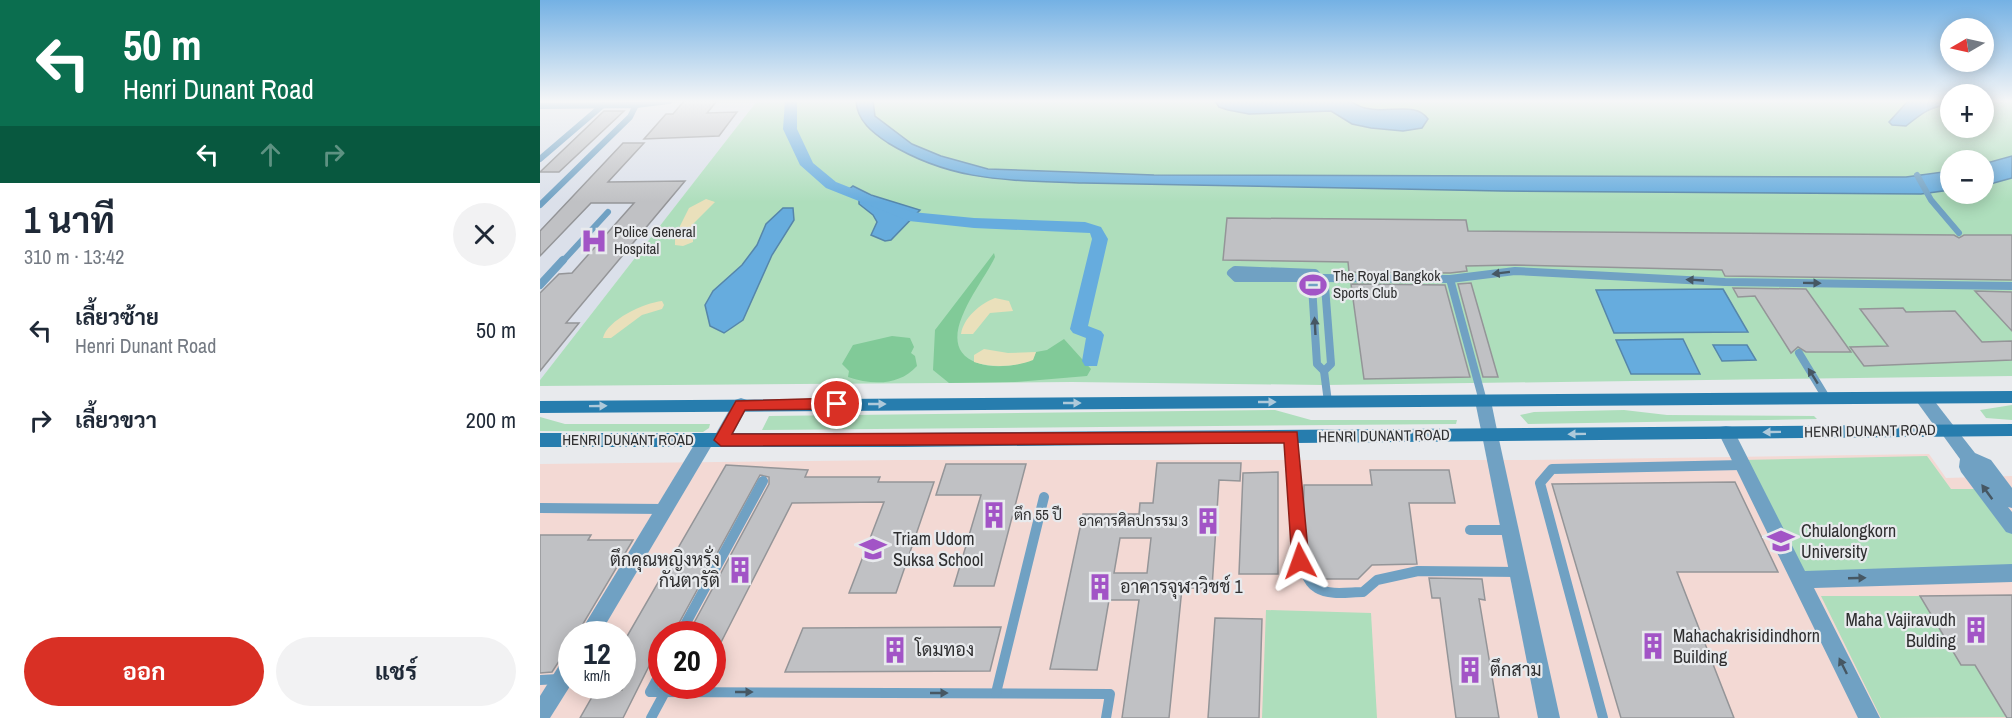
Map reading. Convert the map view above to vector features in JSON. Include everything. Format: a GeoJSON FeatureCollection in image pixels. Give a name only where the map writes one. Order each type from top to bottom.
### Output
{"type":"FeatureCollection","features":[{"type":"Feature","properties":{"kind":"main road"},"geometry":{"type":"LineString","coordinates":[[540,407],[2012,397]]}},
{"type":"Feature","properties":{"kind":"main road","name":"HENRI DUNANT ROAD"},"geometry":{"type":"LineString","coordinates":[[540,440],[1292,437],[2012,430]]}},
{"type":"Feature","properties":{"kind":"street"},"geometry":{"type":"LineString","coordinates":[[1923,398],[1969,458],[1985,465],[2012,501]]}},
{"type":"Feature","properties":{"kind":"street"},"geometry":{"type":"LineString","coordinates":[[1483,401],[1549,718]]}},
{"type":"Feature","properties":{"kind":"street"},"geometry":{"type":"LineString","coordinates":[[597,621],[664,509],[741,405]]}},
{"type":"Feature","properties":{"kind":"street"},"geometry":{"type":"LineString","coordinates":[[1726,432],[1869,718]]}},
{"type":"Feature","properties":{"kind":"street"},"geometry":{"type":"LineString","coordinates":[[1969,458],[1967,467],[2012,526]]}},
{"type":"Feature","properties":{"kind":"street"},"geometry":{"type":"LineString","coordinates":[[1800,580],[2012,573]]}},
{"type":"Feature","properties":{"kind":"street"},"geometry":{"type":"LineString","coordinates":[[540,715],[558,686]]}},
{"type":"Feature","properties":{"kind":"lane"},"geometry":{"type":"LineString","coordinates":[[540,159],[569,135]]}},
{"type":"Feature","properties":{"kind":"lane"},"geometry":{"type":"LineString","coordinates":[[540,205],[612,135]]}},
{"type":"Feature","properties":{"kind":"lane"},"geometry":{"type":"LineString","coordinates":[[1917,176],[1928,195],[1959,233]]}},
{"type":"Feature","properties":{"kind":"lane"},"geometry":{"type":"LineString","coordinates":[[540,285],[608,212]]}},
{"type":"Feature","properties":{"kind":"lane"},"geometry":{"type":"LineString","coordinates":[[1324,371],[1331,364],[1325,286],[1319,280],[1316,273],[1235,270],[1231,273],[1232,277],[1236,278],[1319,280],[1450,279],[1515,271],[1755,284],[2012,286]]}},
{"type":"Feature","properties":{"kind":"lane"},"geometry":{"type":"LineString","coordinates":[[1450,279],[1483,401]]}},
{"type":"Feature","properties":{"kind":"lane"},"geometry":{"type":"LineString","coordinates":[[1319,280],[1312,286],[1317,364],[1324,371],[1328,402]]}},
{"type":"Feature","properties":{"kind":"lane"},"geometry":{"type":"LineString","coordinates":[[1799,353],[1827,399]]}},
{"type":"Feature","properties":{"kind":"lane"},"geometry":{"type":"LineString","coordinates":[[1292,437],[1300,561],[1310,584],[1323,591],[1363,592],[1377,580],[1418,571],[1518,572]]}},
{"type":"Feature","properties":{"kind":"lane"},"geometry":{"type":"LineString","coordinates":[[1603,718],[1540,483],[1552,470],[1742,465]]}},
{"type":"Feature","properties":{"kind":"lane"},"geometry":{"type":"LineString","coordinates":[[687,621],[763,481]]}},
{"type":"Feature","properties":{"kind":"lane"},"geometry":{"type":"LineString","coordinates":[[996,693],[1044,497]]}},
{"type":"Feature","properties":{"kind":"lane"},"geometry":{"type":"LineString","coordinates":[[540,508],[664,509]]}},
{"type":"Feature","properties":{"kind":"lane"},"geometry":{"type":"LineString","coordinates":[[1470,530],[1509,530]]}},
{"type":"Feature","properties":{"kind":"lane"},"geometry":{"type":"LineString","coordinates":[[540,680],[558,674]]}},
{"type":"Feature","properties":{"kind":"lane"},"geometry":{"type":"LineString","coordinates":[[726,692],[1110,694],[1106,718]]}},
{"type":"Feature","properties":{"kind":"lane"},"geometry":{"type":"LineString","coordinates":[[651,718],[661,699]]}},
{"type":"Feature","properties":{"kind":"shaded area","name":"Police General Hospital"},"geometry":{"type":"Polygon","coordinates":[[[540,135],[731,135],[540,380],[540,135]]]}},
{"type":"Feature","properties":{"kind":"shaded area"},"geometry":{"type":"Polygon","coordinates":[[[1929,454],[1946,478],[2012,476],[2012,718],[540,718],[540,464],[897,460],[1530,460],[1929,454]]]}},
{"type":"Feature","properties":{"kind":"green space","name":"The Royal Bangkok Sports Club"},"geometry":{"type":"Polygon","coordinates":[[[731,135],[1940,135],[1940,138],[1994,138],[1994,135],[2012,135],[2012,376],[1324,385],[1072,382],[540,386],[540,380],[731,135]]]}},
{"type":"Feature","properties":{"kind":"green space"},"geometry":{"type":"Polygon","coordinates":[[[994,253],[995,257],[971,298],[958,329],[958,343],[964,355],[984,365],[1013,365],[1033,359],[1036,352],[1047,350],[1064,339],[1091,369],[1087,376],[1015,382],[949,383],[933,370],[935,330],[994,253]]]}},
{"type":"Feature","properties":{"kind":"green space"},"geometry":{"type":"Polygon","coordinates":[[[892,336],[910,338],[914,347],[911,353],[915,356],[917,366],[910,373],[885,382],[848,377],[849,371],[842,364],[853,345],[892,336]]]}},
{"type":"Feature","properties":{"kind":"green space"},"geometry":{"type":"Polygon","coordinates":[[[2012,405],[2012,420],[1986,418],[1980,410],[2012,405]]]}},
{"type":"Feature","properties":{"kind":"green space"},"geometry":{"type":"Polygon","coordinates":[[[1275,410],[1311,420],[1457,420],[1456,424],[762,430],[769,416],[1275,410]]]}},
{"type":"Feature","properties":{"kind":"green space"},"geometry":{"type":"Polygon","coordinates":[[[1624,410],[1667,415],[1814,416],[1817,419],[1528,424],[1520,415],[1534,412],[1624,410]]]}},
{"type":"Feature","properties":{"kind":"green space"},"geometry":{"type":"Polygon","coordinates":[[[540,417],[565,424],[710,424],[709,428],[703,432],[540,431],[540,417]]]}},
{"type":"Feature","properties":{"kind":"green space"},"geometry":{"type":"Polygon","coordinates":[[[1927,456],[1951,489],[1982,489],[2012,532],[2012,569],[1801,575],[1742,460],[1927,456]]]}},
{"type":"Feature","properties":{"kind":"green space"},"geometry":{"type":"Polygon","coordinates":[[[1821,596],[1920,596],[1961,665],[1975,665],[2006,717],[1881,718],[1821,596]]]}},
{"type":"Feature","properties":{"kind":"green space"},"geometry":{"type":"Polygon","coordinates":[[[1266,610],[1371,613],[1377,718],[1262,718],[1266,610]]]}},
{"type":"Feature","properties":{"kind":"sand"},"geometry":{"type":"Polygon","coordinates":[[[706,199],[715,202],[693,224],[693,242],[683,246],[675,245],[675,236],[689,208],[706,199]]]}},
{"type":"Feature","properties":{"kind":"sand"},"geometry":{"type":"Polygon","coordinates":[[[995,298],[1009,301],[1013,311],[990,313],[973,334],[961,334],[965,322],[974,312],[995,298]]]}},
{"type":"Feature","properties":{"kind":"sand"},"geometry":{"type":"Polygon","coordinates":[[[662,301],[664,305],[662,309],[642,315],[611,338],[603,338],[611,325],[619,319],[646,305],[662,301]]]}},
{"type":"Feature","properties":{"kind":"sand"},"geometry":{"type":"Polygon","coordinates":[[[984,349],[1008,353],[1036,352],[1033,360],[1019,364],[996,366],[974,362],[974,355],[984,349]]]}},
{"type":"Feature","properties":{"kind":"water"},"geometry":{"type":"Polygon","coordinates":[[[877,135],[899,135],[912,144],[941,156],[988,169],[1154,175],[1906,177],[1940,172],[1940,191],[1921,194],[1502,191],[1084,183],[983,177],[936,166],[912,156],[877,135]]]}},
{"type":"Feature","properties":{"kind":"water"},"geometry":{"type":"Polygon","coordinates":[[[2012,156],[2012,178],[1994,183],[1994,161],[2012,156]]]}},
{"type":"Feature","properties":{"kind":"water"},"geometry":{"type":"Polygon","coordinates":[[[853,186],[871,195],[920,210],[891,240],[885,241],[871,235],[877,222],[873,215],[859,204],[859,199],[844,193],[853,186]]]}},
{"type":"Feature","properties":{"kind":"water"},"geometry":{"type":"Polygon","coordinates":[[[783,208],[793,208],[794,220],[772,255],[743,320],[724,333],[710,326],[705,305],[713,291],[742,265],[757,245],[766,224],[783,208]]]}},
{"type":"Feature","properties":{"kind":"water"},"geometry":{"type":"Polygon","coordinates":[[[1723,289],[1748,332],[1614,333],[1596,290],[1723,289]]]}},
{"type":"Feature","properties":{"kind":"water"},"geometry":{"type":"Polygon","coordinates":[[[1683,339],[1700,374],[1631,374],[1616,340],[1683,339]]]}},
{"type":"Feature","properties":{"kind":"water"},"geometry":{"type":"Polygon","coordinates":[[[1713,345],[1747,345],[1756,360],[1722,361],[1713,345]]]}},
{"type":"Feature","properties":{"kind":"building"},"geometry":{"type":"Polygon","coordinates":[[[579,135],[599,135],[559,172],[540,172],[579,135]]]}},
{"type":"Feature","properties":{"kind":"building"},"geometry":{"type":"Polygon","coordinates":[[[648,135],[720,135],[719,136],[644,139],[648,135]]]}},
{"type":"Feature","properties":{"kind":"building"},"geometry":{"type":"Polygon","coordinates":[[[623,143],[644,143],[608,182],[685,181],[566,323],[579,323],[540,371],[540,293],[559,274],[572,273],[634,203],[591,203],[540,256],[540,231],[623,143]]]}},
{"type":"Feature","properties":{"kind":"building"},"geometry":{"type":"Polygon","coordinates":[[[1227,218],[1466,220],[1468,231],[1954,235],[1959,238],[1964,235],[2012,235],[2012,280],[1725,276],[1722,270],[1515,265],[1466,266],[1467,271],[1450,273],[1349,272],[1348,262],[1223,260],[1227,218]]]}},
{"type":"Feature","properties":{"kind":"building"},"geometry":{"type":"Polygon","coordinates":[[[1471,283],[1498,377],[1483,377],[1458,284],[1471,283]]]}},
{"type":"Feature","properties":{"kind":"building"},"geometry":{"type":"Polygon","coordinates":[[[1351,284],[1445,285],[1470,377],[1364,379],[1351,284]]]}},
{"type":"Feature","properties":{"kind":"building"},"geometry":{"type":"Polygon","coordinates":[[[1733,288],[1806,289],[1851,352],[1806,352],[1798,347],[1791,353],[1755,296],[1738,297],[1733,288]]]}},
{"type":"Feature","properties":{"kind":"building"},"geometry":{"type":"Polygon","coordinates":[[[1975,291],[2012,292],[2012,331],[1975,291]]]}},
{"type":"Feature","properties":{"kind":"building"},"geometry":{"type":"Polygon","coordinates":[[[1903,308],[1906,312],[1955,311],[1982,342],[2012,341],[2012,360],[1864,366],[1850,347],[1888,346],[1860,309],[1903,308]]]}},
{"type":"Feature","properties":{"kind":"building"},"geometry":{"type":"Polygon","coordinates":[[[1157,463],[1241,463],[1240,481],[1219,480],[1212,588],[1182,588],[1169,718],[1122,718],[1139,600],[1109,600],[1097,670],[1050,669],[1083,514],[1139,514],[1140,503],[1153,503],[1157,463]],[[1120,538],[1114,573],[1147,573],[1151,538],[1120,538]]]}},
{"type":"Feature","properties":{"kind":"building","name":"ตึก 55 ปี"},"geometry":{"type":"Polygon","coordinates":[[[946,464],[1026,464],[994,586],[954,586],[981,495],[936,495],[946,464]]]}},
{"type":"Feature","properties":{"kind":"building"},"geometry":{"type":"Polygon","coordinates":[[[726,465],[808,470],[805,477],[880,477],[878,482],[934,482],[896,593],[849,593],[884,502],[792,503],[726,633],[726,621],[695,621],[769,484],[769,477],[760,475],[680,621],[648,621],[648,668],[636,692],[636,621],[726,465]]]}},
{"type":"Feature","properties":{"kind":"building"},"geometry":{"type":"Polygon","coordinates":[[[1370,470],[1449,470],[1455,503],[1409,503],[1417,564],[1372,565],[1358,579],[1325,579],[1311,567],[1305,548],[1304,485],[1372,485],[1370,470]]]}},
{"type":"Feature","properties":{"kind":"building"},"geometry":{"type":"Polygon","coordinates":[[[1278,472],[1278,574],[1239,574],[1243,473],[1278,472]]]}},
{"type":"Feature","properties":{"kind":"building"},"geometry":{"type":"Polygon","coordinates":[[[1735,482],[1778,572],[1677,572],[1734,718],[1621,718],[1552,484],[1735,482]]]}},
{"type":"Feature","properties":{"kind":"building"},"geometry":{"type":"Polygon","coordinates":[[[540,535],[591,535],[588,540],[633,540],[585,621],[558,621],[558,663],[552,672],[540,673],[540,535]]]}},
{"type":"Feature","properties":{"kind":"building","name":"ตึกสาม"},"geometry":{"type":"Polygon","coordinates":[[[1429,578],[1482,579],[1485,600],[1479,599],[1499,718],[1456,718],[1440,598],[1432,598],[1429,578]]]}},
{"type":"Feature","properties":{"kind":"building","name":"Maha Vajiravudh Bulding"},"geometry":{"type":"Polygon","coordinates":[[[2012,595],[2012,718],[2007,718],[1975,665],[1961,665],[1920,596],[2012,595]]]}},
{"type":"Feature","properties":{"kind":"building"},"geometry":{"type":"Polygon","coordinates":[[[1215,618],[1262,619],[1259,718],[1208,718],[1215,618]]]}},
{"type":"Feature","properties":{"kind":"building","name":"โดมทอง"},"geometry":{"type":"Polygon","coordinates":[[[1001,627],[990,671],[785,672],[803,628],[1001,627]]]}},
{"type":"Feature","properties":{"kind":"building"},"geometry":{"type":"Polygon","coordinates":[[[591,699],[632,699],[623,718],[580,718],[591,699]]]}},
{"type":"Feature","properties":{"kind":"waterway"},"geometry":{"type":"LineString","coordinates":[[793,135],[807,165],[831,185],[909,216],[974,223],[1085,227],[1096,230],[1100,239],[1079,329],[1095,335],[1091,361]]}},
{"type":"Feature","properties":{"kind":"place","name":"Police General Hospital"},"geometry":{"type":"Point","coordinates":[594,241]}},
{"type":"Feature","properties":{"kind":"place","name":"The Royal Bangkok Sports Club"},"geometry":{"type":"Point","coordinates":[1313,285]}},
{"type":"Feature","properties":{"kind":"place","name":"ตึก 55 ปี"},"geometry":{"type":"Point","coordinates":[994,515]}},
{"type":"Feature","properties":{"kind":"place","name":"อาคารศิลปกรรม 3"},"geometry":{"type":"Point","coordinates":[1208,521]}},
{"type":"Feature","properties":{"kind":"place","name":"Chulalongkorn University"},"geometry":{"type":"Point","coordinates":[1781,541]}},
{"type":"Feature","properties":{"kind":"place","name":"Triam Udom Suksa School"},"geometry":{"type":"Point","coordinates":[873,549]}},
{"type":"Feature","properties":{"kind":"place","name":"ตึกคุณหญิงหรั่ง กันตารัติ"},"geometry":{"type":"Point","coordinates":[740,570]}},
{"type":"Feature","properties":{"kind":"place","name":"อาคารจุฬาวิชช์ 1"},"geometry":{"type":"Point","coordinates":[1100,587]}},
{"type":"Feature","properties":{"kind":"place","name":"Maha Vajiravudh Bulding"},"geometry":{"type":"Point","coordinates":[1976,630]}},
{"type":"Feature","properties":{"kind":"place","name":"Mahachakrisidindhorn Building"},"geometry":{"type":"Point","coordinates":[1653,646]}},
{"type":"Feature","properties":{"kind":"place","name":"โดมทอง"},"geometry":{"type":"Point","coordinates":[895,650]}},
{"type":"Feature","properties":{"kind":"place","name":"ตึกสาม"},"geometry":{"type":"Point","coordinates":[1470,670]}},
{"type":"Feature","properties":{"kind":"route"},"geometry":{"type":"LineString","coordinates":[[837,404],[741,405],[721,440],[1292,437],[1300,561]]}}]}
